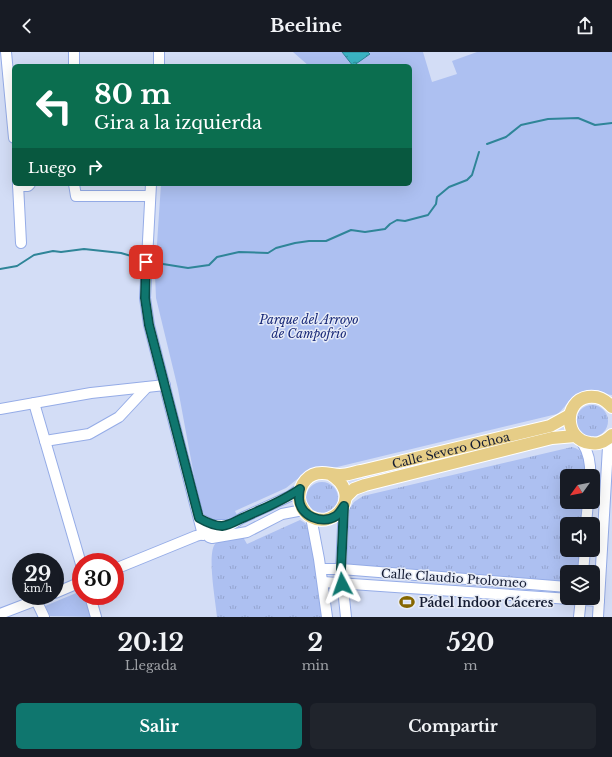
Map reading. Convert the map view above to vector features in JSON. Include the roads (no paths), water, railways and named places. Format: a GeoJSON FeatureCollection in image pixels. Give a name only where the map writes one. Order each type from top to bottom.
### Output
{"type":"FeatureCollection","features":[{"type":"Feature","properties":{"kind":"main road"},"geometry":{"type":"LineString","coordinates":[[579,439],[571,431],[570,415],[575,404],[584,398],[596,396],[609,402]]}},
{"type":"Feature","properties":{"kind":"main road","name":"Calle Severo Ochoa"},"geometry":{"type":"LineString","coordinates":[[330,474],[341,475],[355,472],[550,426],[570,415]]}},
{"type":"Feature","properties":{"kind":"main road","name":"Calle Severo Ochoa"},"geometry":{"type":"LineString","coordinates":[[345,501],[354,489],[365,485],[552,438],[579,439],[599,444],[612,435]]}},
{"type":"Feature","properties":{"kind":"main road"},"geometry":{"type":"LineString","coordinates":[[321,473],[330,474],[338,479],[344,487],[345,501],[336,516],[324,520],[307,514],[299,500],[300,489],[304,481],[312,475],[321,473]]}},
{"type":"Feature","properties":{"kind":"street"},"geometry":{"type":"LineString","coordinates":[[6,52],[12,116]]}},
{"type":"Feature","properties":{"kind":"street"},"geometry":{"type":"LineString","coordinates":[[74,52],[74,64]]}},
{"type":"Feature","properties":{"kind":"street"},"geometry":{"type":"LineString","coordinates":[[159,52],[159,64]]}},
{"type":"Feature","properties":{"kind":"street"},"geometry":{"type":"LineString","coordinates":[[18,186],[21,243]]}},
{"type":"Feature","properties":{"kind":"street"},"geometry":{"type":"LineString","coordinates":[[74,186],[76,196],[150,196]]}},
{"type":"Feature","properties":{"kind":"street"},"geometry":{"type":"LineString","coordinates":[[151,186],[145,298],[149,325],[203,535]]}},
{"type":"Feature","properties":{"kind":"street"},"geometry":{"type":"LineString","coordinates":[[0,409],[91,393],[164,385]]}},
{"type":"Feature","properties":{"kind":"street"},"geometry":{"type":"LineString","coordinates":[[45,441],[89,434],[119,417],[147,387]]}},
{"type":"Feature","properties":{"kind":"street"},"geometry":{"type":"LineString","coordinates":[[34,403],[78,553]]}},
{"type":"Feature","properties":{"kind":"street"},"geometry":{"type":"LineString","coordinates":[[598,565],[608,447],[612,435]]}},
{"type":"Feature","properties":{"kind":"street"},"geometry":{"type":"LineString","coordinates":[[579,439],[588,451],[591,469]]}},
{"type":"Feature","properties":{"kind":"street"},"geometry":{"type":"LineString","coordinates":[[124,566],[203,535],[226,528],[242,518],[290,496],[300,489]]}},
{"type":"Feature","properties":{"kind":"street"},"geometry":{"type":"LineString","coordinates":[[345,501],[341,569],[346,617]]}},
{"type":"Feature","properties":{"kind":"street"},"geometry":{"type":"LineString","coordinates":[[203,535],[212,538],[248,532],[282,514],[307,514],[321,570],[327,617]]}},
{"type":"Feature","properties":{"kind":"street"},"geometry":{"type":"LineString","coordinates":[[199,518],[212,525],[222,526],[235,523]]}},
{"type":"Feature","properties":{"kind":"street"},"geometry":{"type":"LineString","coordinates":[[235,523],[236,531],[239,533]]}},
{"type":"Feature","properties":{"kind":"street","name":"Calle Claudio Ptolomeo"},"geometry":{"type":"LineString","coordinates":[[321,570],[341,569],[560,586]]}},
{"type":"Feature","properties":{"kind":"street","name":"Calle Claudio Ptolomeo"},"geometry":{"type":"LineString","coordinates":[[322,582],[560,598]]}},
{"type":"Feature","properties":{"kind":"street"},"geometry":{"type":"LineString","coordinates":[[0,614],[23,605]]}},
{"type":"Feature","properties":{"kind":"street"},"geometry":{"type":"LineString","coordinates":[[38,605],[44,617]]}},
{"type":"Feature","properties":{"kind":"street"},"geometry":{"type":"LineString","coordinates":[[93,605],[96,617]]}},
{"type":"Feature","properties":{"kind":"street"},"geometry":{"type":"LineString","coordinates":[[580,617],[581,605]]}},
{"type":"Feature","properties":{"kind":"street"},"geometry":{"type":"LineString","coordinates":[[598,617],[599,605]]}},
{"type":"Feature","properties":{"kind":"water"},"geometry":{"type":"Polygon","coordinates":[[[342,52],[368,52],[370,54],[356,64],[351,64],[342,52]]]}},
{"type":"Feature","properties":{"kind":"waterway"},"geometry":{"type":"LineString","coordinates":[[487,144],[506,137],[521,125],[548,119],[578,118],[595,125],[612,123]]}},
{"type":"Feature","properties":{"kind":"waterway"},"geometry":{"type":"LineString","coordinates":[[152,258],[163,264],[188,268],[209,265],[217,257],[239,252],[268,253],[276,248],[295,243],[326,241],[351,230],[365,232],[385,229],[397,220],[405,221],[428,215],[436,204],[437,197],[449,187],[467,180],[472,175],[479,152]]}},
{"type":"Feature","properties":{"kind":"waterway"},"geometry":{"type":"LineString","coordinates":[[0,269],[17,266],[34,255],[53,251],[61,252],[84,249],[121,253],[138,258]]}},
{"type":"Feature","properties":{"kind":"place","name":"Pádel Indoor Cáceres"},"geometry":{"type":"Point","coordinates":[407,602]}},
{"type":"Feature","properties":{"kind":"park label","name":"Parque del Arroyo de Campofrío"},"geometry":{"type":"Point","coordinates":[309,326]}}]}
